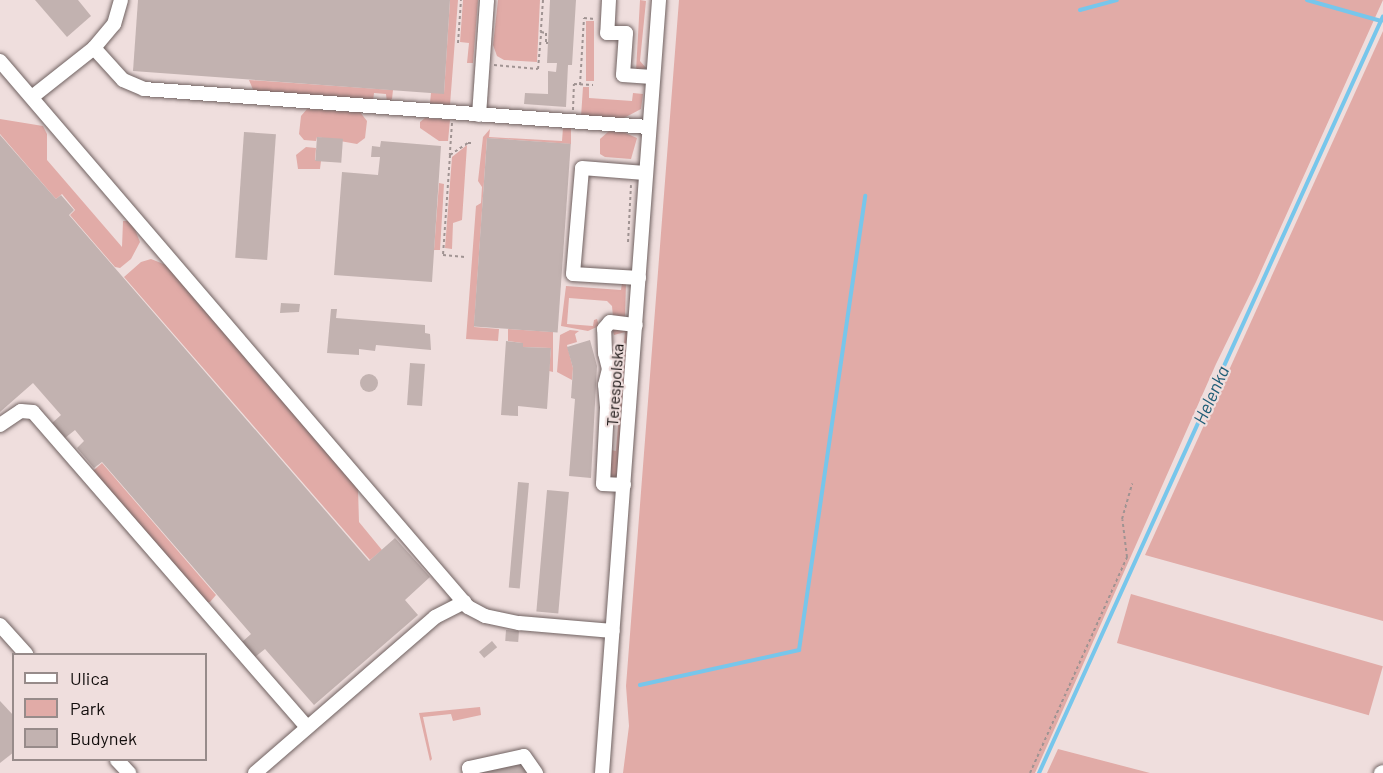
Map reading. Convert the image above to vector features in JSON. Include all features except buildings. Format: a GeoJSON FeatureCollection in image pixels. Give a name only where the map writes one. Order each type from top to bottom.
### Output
{"type":"FeatureCollection","features":[{"type":"Feature","properties":{"kind":"street"},"geometry":{"type":"LineString","coordinates":[[32,97],[94,48],[114,24],[121,0]]}},
{"type":"Feature","properties":{"kind":"street"},"geometry":{"type":"LineString","coordinates":[[479,116],[487,0]]}},
{"type":"Feature","properties":{"kind":"street"},"geometry":{"type":"LineString","coordinates":[[609,0],[607,33],[626,33],[623,75],[652,77]]}},
{"type":"Feature","properties":{"kind":"street","name":"Terespolska"},"geometry":{"type":"LineString","coordinates":[[602,773],[659,0]]}},
{"type":"Feature","properties":{"kind":"street"},"geometry":{"type":"LineString","coordinates":[[94,48],[123,80],[144,89],[648,127]]}},
{"type":"Feature","properties":{"kind":"street"},"geometry":{"type":"LineString","coordinates":[[0,61],[464,602],[485,616],[519,623],[613,631]]}},
{"type":"Feature","properties":{"kind":"street"},"geometry":{"type":"LineString","coordinates":[[639,278],[573,274],[582,168],[645,174]]}},
{"type":"Feature","properties":{"kind":"street"},"geometry":{"type":"LineString","coordinates":[[624,485],[603,484],[607,407],[605,385],[609,369],[605,353],[604,329],[610,322],[636,325]]}},
{"type":"Feature","properties":{"kind":"street"},"geometry":{"type":"LineString","coordinates":[[0,425],[21,411],[33,412],[307,727]]}},
{"type":"Feature","properties":{"kind":"street"},"geometry":{"type":"LineString","coordinates":[[255,773],[435,617],[464,602]]}},
{"type":"Feature","properties":{"kind":"street"},"geometry":{"type":"LineString","coordinates":[[0,625],[25,653]]}},
{"type":"Feature","properties":{"kind":"street"},"geometry":{"type":"LineString","coordinates":[[470,773],[469,768],[524,756],[536,773]]}},
{"type":"Feature","properties":{"kind":"street"},"geometry":{"type":"LineString","coordinates":[[119,761],[129,773]]}},
{"type":"Feature","properties":{"kind":"path"},"geometry":{"type":"LineString","coordinates":[[458,43],[461,0]]}},
{"type":"Feature","properties":{"kind":"path"},"geometry":{"type":"LineString","coordinates":[[483,65],[538,69],[543,0]]}},
{"type":"Feature","properties":{"kind":"path"},"geometry":{"type":"LineString","coordinates":[[580,85],[584,18],[608,19]]}},
{"type":"Feature","properties":{"kind":"path"},"geometry":{"type":"LineString","coordinates":[[541,32],[546,33],[546,43],[548,43]]}},
{"type":"Feature","properties":{"kind":"path"},"geometry":{"type":"LineString","coordinates":[[572,122],[574,84],[593,86]]}},
{"type":"Feature","properties":{"kind":"path"},"geometry":{"type":"LineString","coordinates":[[453,113],[443,255],[465,257]]}},
{"type":"Feature","properties":{"kind":"path"},"geometry":{"type":"LineString","coordinates":[[450,155],[468,143],[474,143]]}},
{"type":"Feature","properties":{"kind":"path"},"geometry":{"type":"LineString","coordinates":[[1030,773],[1127,557],[1122,519],[1132,483]]}},
{"type":"Feature","properties":{"kind":"green space"},"geometry":{"type":"Polygon","coordinates":[[[450,0],[458,0],[450,105],[430,103],[431,93],[444,93],[450,0]]]}},
{"type":"Feature","properties":{"kind":"green space"},"geometry":{"type":"Polygon","coordinates":[[[463,0],[478,0],[473,63],[467,63],[469,43],[460,42],[463,0]]]}},
{"type":"Feature","properties":{"kind":"green space"},"geometry":{"type":"Polygon","coordinates":[[[498,0],[540,0],[537,62],[504,60],[497,56],[493,45],[498,0]]]}},
{"type":"Feature","properties":{"kind":"green space"},"geometry":{"type":"Polygon","coordinates":[[[640,0],[646,1],[640,61],[646,68],[636,71],[640,0]]]}},
{"type":"Feature","properties":{"kind":"green space"},"geometry":{"type":"Polygon","coordinates":[[[679,0],[1383,0],[1256,282],[1216,364],[1035,773],[623,773],[629,726],[626,686],[679,0]]]}},
{"type":"Feature","properties":{"kind":"green space"},"geometry":{"type":"Polygon","coordinates":[[[586,21],[594,21],[594,81],[586,81],[586,21]]]}},
{"type":"Feature","properties":{"kind":"green space"},"geometry":{"type":"Polygon","coordinates":[[[1383,31],[1383,621],[1145,555],[1383,31]]]}},
{"type":"Feature","properties":{"kind":"green space"},"geometry":{"type":"Polygon","coordinates":[[[249,80],[393,90],[392,99],[387,103],[386,94],[374,93],[373,101],[254,92],[249,80]]]}},
{"type":"Feature","properties":{"kind":"green space"},"geometry":{"type":"Polygon","coordinates":[[[583,87],[589,87],[589,98],[632,101],[633,93],[643,94],[641,109],[622,119],[581,117],[583,87]]]}},
{"type":"Feature","properties":{"kind":"green space"},"geometry":{"type":"Polygon","coordinates":[[[307,109],[360,112],[367,121],[365,138],[357,144],[317,137],[316,141],[304,140],[299,134],[301,116],[307,109]]]}},
{"type":"Feature","properties":{"kind":"green space"},"geometry":{"type":"Polygon","coordinates":[[[425,118],[450,120],[448,141],[439,141],[420,128],[420,122],[425,118]]]}},
{"type":"Feature","properties":{"kind":"green space"},"geometry":{"type":"Polygon","coordinates":[[[0,119],[43,126],[47,134],[47,160],[122,247],[123,221],[128,221],[134,227],[140,242],[131,259],[120,268],[115,267],[70,215],[75,210],[62,194],[56,199],[0,134],[0,119]]]}},
{"type":"Feature","properties":{"kind":"green space"},"geometry":{"type":"Polygon","coordinates":[[[563,128],[571,128],[571,144],[487,138],[474,327],[499,329],[498,341],[466,339],[476,206],[481,203],[482,187],[478,181],[483,137],[490,129],[489,137],[562,141],[563,128]]]}},
{"type":"Feature","properties":{"kind":"green space"},"geometry":{"type":"Polygon","coordinates":[[[609,131],[623,132],[637,138],[631,159],[605,157],[600,154],[600,139],[609,131]]]}},
{"type":"Feature","properties":{"kind":"green space"},"geometry":{"type":"Polygon","coordinates":[[[467,145],[462,220],[453,223],[452,249],[445,248],[452,157],[467,145]]]}},
{"type":"Feature","properties":{"kind":"green space"},"geometry":{"type":"Polygon","coordinates":[[[306,147],[316,148],[315,160],[321,161],[320,169],[298,169],[296,155],[306,147]]]}},
{"type":"Feature","properties":{"kind":"green space"},"geometry":{"type":"Polygon","coordinates":[[[439,183],[444,184],[440,250],[434,250],[439,183]]]}},
{"type":"Feature","properties":{"kind":"green space"},"geometry":{"type":"Polygon","coordinates":[[[151,259],[166,265],[358,489],[359,522],[382,550],[370,560],[124,277],[141,262],[151,259]]]}},
{"type":"Feature","properties":{"kind":"green space"},"geometry":{"type":"Polygon","coordinates":[[[622,283],[626,283],[625,318],[613,317],[612,306],[607,301],[569,298],[567,324],[593,326],[594,320],[597,319],[599,326],[588,331],[561,326],[566,286],[621,290],[622,283]]]}},
{"type":"Feature","properties":{"kind":"green space"},"geometry":{"type":"Polygon","coordinates":[[[612,328],[629,333],[619,474],[614,479],[609,479],[611,450],[616,451],[620,404],[610,403],[610,398],[620,392],[625,332],[614,335],[612,328]]]}},
{"type":"Feature","properties":{"kind":"green space"},"geometry":{"type":"Polygon","coordinates":[[[508,329],[553,332],[553,372],[549,371],[551,348],[523,347],[522,343],[508,341],[508,329]]]}},
{"type":"Feature","properties":{"kind":"green space"},"geometry":{"type":"Polygon","coordinates":[[[570,330],[579,331],[575,334],[577,342],[567,345],[573,368],[572,380],[557,372],[560,335],[570,330]]]}},
{"type":"Feature","properties":{"kind":"green space"},"geometry":{"type":"Polygon","coordinates":[[[102,463],[216,595],[210,602],[207,602],[93,471],[102,463]]]}},
{"type":"Feature","properties":{"kind":"green space"},"geometry":{"type":"Polygon","coordinates":[[[1131,594],[1383,666],[1369,715],[1117,643],[1131,594]]]}},
{"type":"Feature","properties":{"kind":"green space"},"geometry":{"type":"Polygon","coordinates":[[[480,707],[481,715],[453,721],[451,714],[423,717],[432,759],[430,761],[419,713],[480,707]]]}},
{"type":"Feature","properties":{"kind":"green space"},"geometry":{"type":"Polygon","coordinates":[[[1058,749],[1150,773],[1047,773],[1058,749]]]}},
{"type":"Feature","properties":{"kind":"waterway"},"geometry":{"type":"LineString","coordinates":[[1080,10],[1117,0]]}},
{"type":"Feature","properties":{"kind":"waterway"},"geometry":{"type":"LineString","coordinates":[[1307,0],[1381,21]]}},
{"type":"Feature","properties":{"kind":"waterway","name":"Helenka"},"geometry":{"type":"LineString","coordinates":[[1039,773],[1383,16]]}},
{"type":"Feature","properties":{"kind":"waterway"},"geometry":{"type":"LineString","coordinates":[[640,685],[799,650],[865,196]]}}]}
